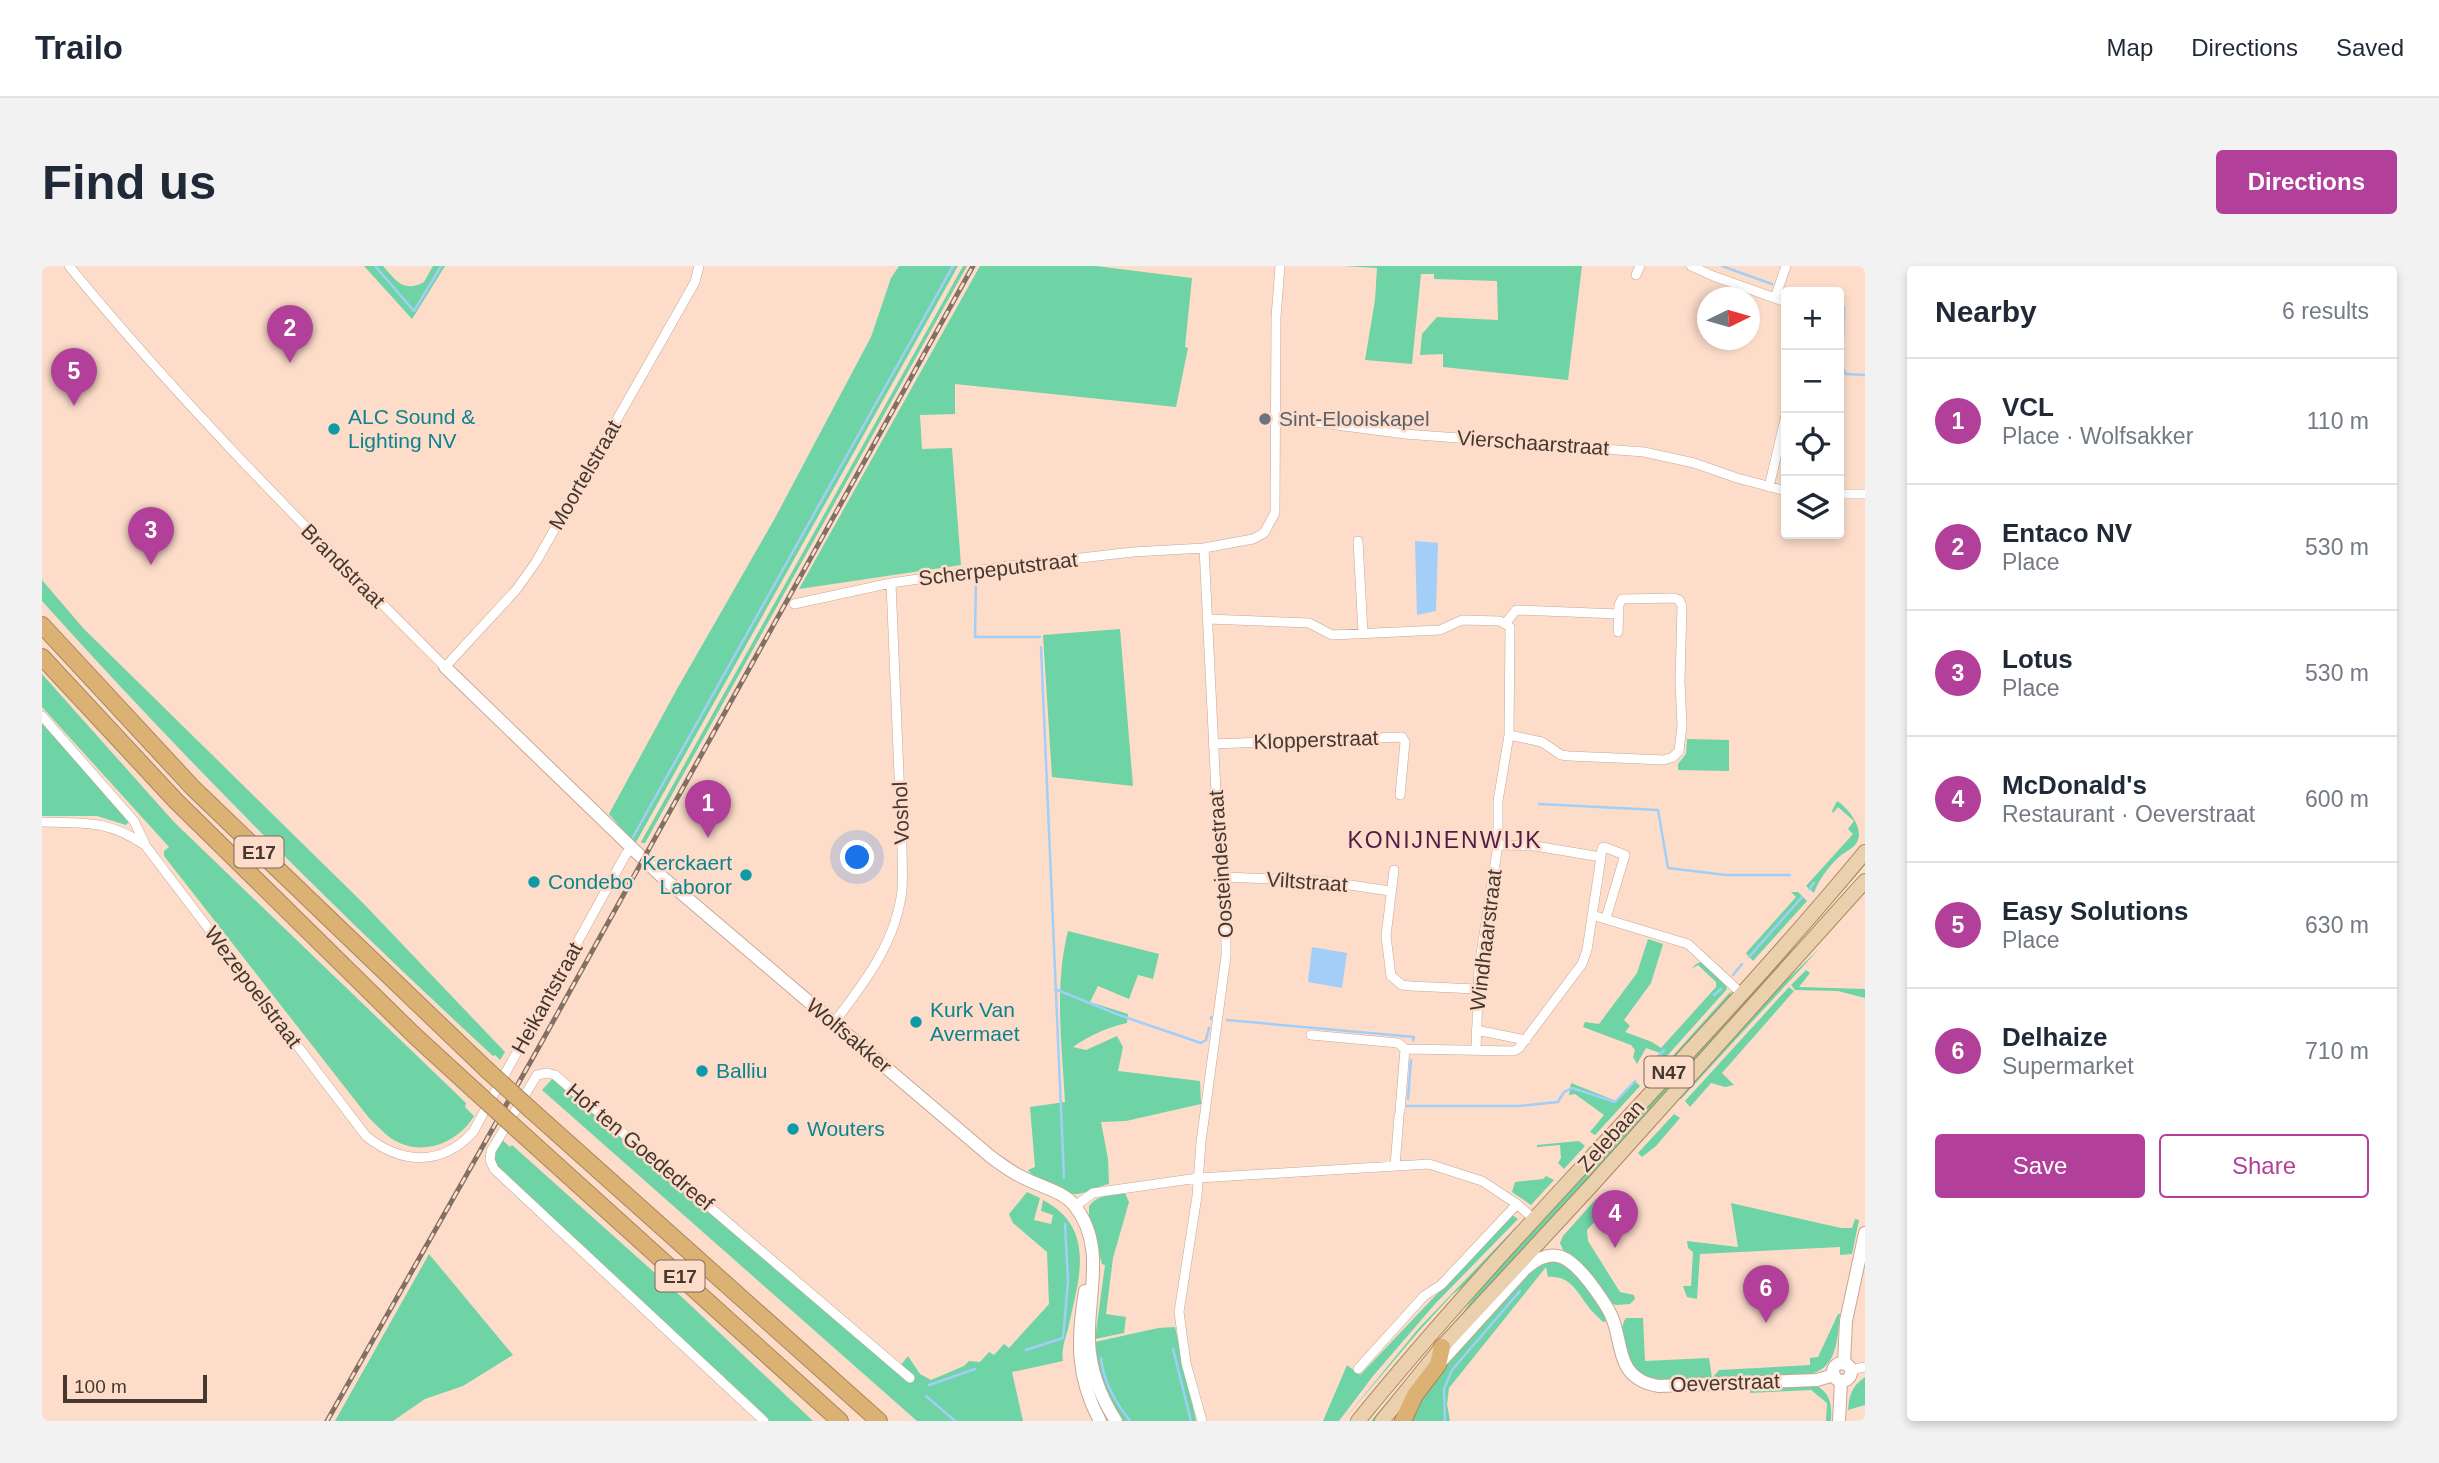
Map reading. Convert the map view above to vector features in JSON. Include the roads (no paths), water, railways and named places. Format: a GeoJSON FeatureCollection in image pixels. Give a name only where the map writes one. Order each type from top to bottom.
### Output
{"type":"FeatureCollection","features":[{"type":"Feature","properties":{"kind":"highway","name":"E17"},"geometry":{"type":"LineString","coordinates":[[42,625],[193,788],[486,1069],[879,1421]]}},
{"type":"Feature","properties":{"kind":"highway","name":"E17"},"geometry":{"type":"LineString","coordinates":[[42,657],[176,801],[414,1035],[836,1418]]}},
{"type":"Feature","properties":{"kind":"highway"},"geometry":{"type":"LineString","coordinates":[[1403,1421],[1415,1395],[1438,1365],[1443,1347]]}},
{"type":"Feature","properties":{"kind":"main road","name":"Zelebaan"},"geometry":{"type":"LineString","coordinates":[[1358,1421],[1443,1320],[1741,993],[1865,852]]}},
{"type":"Feature","properties":{"kind":"main road","name":"Zelebaan"},"geometry":{"type":"LineString","coordinates":[[1382,1421],[1443,1347],[1865,881]]}},
{"type":"Feature","properties":{"kind":"street","name":"Brandstraat"},"geometry":{"type":"LineString","coordinates":[[69,266],[151,362],[303,527],[634,850]]}},
{"type":"Feature","properties":{"kind":"street","name":"Moortelstraat"},"geometry":{"type":"LineString","coordinates":[[445,667],[516,590],[536,562],[695,282],[699,266]]}},
{"type":"Feature","properties":{"kind":"street","name":"Scherpeputstraat"},"geometry":{"type":"LineString","coordinates":[[794,604],[891,583],[1133,552],[1204,548],[1253,540],[1264,533],[1275,513],[1277,480],[1276,317],[1280,266]]}},
{"type":"Feature","properties":{"kind":"street"},"geometry":{"type":"LineString","coordinates":[[1691,266],[1781,300]]}},
{"type":"Feature","properties":{"kind":"street"},"geometry":{"type":"LineString","coordinates":[[1775,298],[1786,266]]}},
{"type":"Feature","properties":{"kind":"street","name":"Vierschaarstraat"},"geometry":{"type":"LineString","coordinates":[[1276,417],[1405,434],[1644,452],[1694,463],[1781,490]]}},
{"type":"Feature","properties":{"kind":"street"},"geometry":{"type":"LineString","coordinates":[[1769,486],[1781,436]]}},
{"type":"Feature","properties":{"kind":"street"},"geometry":{"type":"LineString","coordinates":[[1844,494],[1865,494]]}},
{"type":"Feature","properties":{"kind":"street"},"geometry":{"type":"LineString","coordinates":[[1359,541],[1363,633]]}},
{"type":"Feature","properties":{"kind":"street","name":"Oosteindestraat"},"geometry":{"type":"LineString","coordinates":[[1202,1421],[1186,1363],[1179,1312],[1226,956],[1224,877],[1213,744],[1204,548]]}},
{"type":"Feature","properties":{"kind":"street","name":"Voshol"},"geometry":{"type":"LineString","coordinates":[[833,1024],[874,970],[894,928],[902,890],[891,583]]}},
{"type":"Feature","properties":{"kind":"street"},"geometry":{"type":"LineString","coordinates":[[1509,735],[1542,742],[1561,755],[1664,760],[1673,757],[1679,751],[1682,726],[1682,606],[1679,600],[1674,598],[1622,599],[1618,632]]}},
{"type":"Feature","properties":{"kind":"street"},"geometry":{"type":"LineString","coordinates":[[1208,619],[1309,623],[1332,635],[1440,630],[1462,620],[1500,621],[1505,624],[1517,610],[1619,614]]}},
{"type":"Feature","properties":{"kind":"street","name":"Windhaarstraat"},"geometry":{"type":"LineString","coordinates":[[1476,1050],[1476,989],[1498,845],[1498,800],[1509,735],[1511,635],[1510,627],[1505,624]]}},
{"type":"Feature","properties":{"kind":"street"},"geometry":{"type":"LineString","coordinates":[[42,716],[134,821],[145,845]]}},
{"type":"Feature","properties":{"kind":"street","name":"Klopperstraat"},"geometry":{"type":"LineString","coordinates":[[1213,744],[1402,737],[1405,742],[1399,795]]}},
{"type":"Feature","properties":{"kind":"street","name":"Wezepoelstraat"},"geometry":{"type":"LineString","coordinates":[[42,822],[99,824],[125,832],[145,845],[366,1136],[391,1153],[409,1158],[434,1157],[462,1142]]}},
{"type":"Feature","properties":{"kind":"street"},"geometry":{"type":"LineString","coordinates":[[1498,845],[1535,845],[1601,857]]}},
{"type":"Feature","properties":{"kind":"street"},"geometry":{"type":"LineString","coordinates":[[1311,1035],[1398,1043],[1405,1049],[1514,1051],[1526,1040],[1582,964],[1587,950],[1604,847],[1625,855],[1606,918]]}},
{"type":"Feature","properties":{"kind":"street","name":"Wolfsakker"},"geometry":{"type":"LineString","coordinates":[[634,850],[833,1024],[991,1157],[1075,1206]]}},
{"type":"Feature","properties":{"kind":"street","name":"Heikantstraat"},"geometry":{"type":"LineString","coordinates":[[462,1142],[480,1121],[626,854],[634,850]]}},
{"type":"Feature","properties":{"kind":"street"},"geometry":{"type":"LineString","coordinates":[[1394,870],[1385,936],[1391,976],[1402,985],[1476,989]]}},
{"type":"Feature","properties":{"kind":"street","name":"Viltstraat"},"geometry":{"type":"LineString","coordinates":[[1224,877],[1323,881],[1390,891]]}},
{"type":"Feature","properties":{"kind":"street"},"geometry":{"type":"LineString","coordinates":[[1592,915],[1688,944],[1741,993]]}},
{"type":"Feature","properties":{"kind":"street"},"geometry":{"type":"LineString","coordinates":[[1476,1030],[1526,1040]]}},
{"type":"Feature","properties":{"kind":"street"},"geometry":{"type":"LineString","coordinates":[[1395,1166],[1405,1049]]}},
{"type":"Feature","properties":{"kind":"street","name":"Hof ten Goededreef"},"geometry":{"type":"LineString","coordinates":[[764,1421],[494,1170],[490,1160],[491,1151],[537,1075],[555,1075],[910,1378]]}},
{"type":"Feature","properties":{"kind":"street"},"geometry":{"type":"LineString","coordinates":[[1116,1421],[1100,1394],[1091,1362],[1089,1339],[1095,1275],[1087,1228],[1075,1206],[1093,1193],[1198,1178],[1429,1164],[1482,1181],[1517,1204],[1535,1220]]}},
{"type":"Feature","properties":{"kind":"street"},"geometry":{"type":"LineString","coordinates":[[1358,1370],[1424,1296],[1441,1285],[1517,1204]]}},
{"type":"Feature","properties":{"kind":"street"},"geometry":{"type":"LineString","coordinates":[[1847,1367],[1846,1321],[1865,1233]]}},
{"type":"Feature","properties":{"kind":"street","name":"Oeverstraat"},"geometry":{"type":"LineString","coordinates":[[1438,1365],[1525,1269],[1538,1258],[1550,1255],[1569,1259],[1575,1264],[1605,1303],[1612,1316],[1628,1369],[1648,1384],[1659,1386],[1838,1378]]}},
{"type":"Feature","properties":{"kind":"street"},"geometry":{"type":"LineString","coordinates":[[1093,1256],[1078,1338],[1089,1395],[1101,1421]]}},
{"type":"Feature","properties":{"kind":"street"},"geometry":{"type":"LineString","coordinates":[[1839,1421],[1836,1367],[1865,1367]]}},
{"type":"Feature","properties":{"kind":"water"},"geometry":{"type":"Polygon","coordinates":[[[1415,541],[1438,543],[1436,611],[1417,615],[1415,541]]]}},
{"type":"Feature","properties":{"kind":"water"},"geometry":{"type":"Polygon","coordinates":[[[1312,947],[1347,953],[1342,988],[1308,982],[1312,947]]]}},
{"type":"Feature","properties":{"kind":"waterway"},"geometry":{"type":"LineString","coordinates":[[375,266],[414,311],[441,266]]}},
{"type":"Feature","properties":{"kind":"waterway"},"geometry":{"type":"LineString","coordinates":[[633,837],[953,266]]}},
{"type":"Feature","properties":{"kind":"waterway"},"geometry":{"type":"LineString","coordinates":[[1722,266],[1772,284]]}},
{"type":"Feature","properties":{"kind":"waterway"},"geometry":{"type":"LineString","coordinates":[[1843,350],[1842,367],[1846,374],[1865,375]]}},
{"type":"Feature","properties":{"kind":"waterway"},"geometry":{"type":"LineString","coordinates":[[976,578],[975,637],[1040,637]]}},
{"type":"Feature","properties":{"kind":"waterway"},"geometry":{"type":"LineString","coordinates":[[1041,647],[1064,1178]]}},
{"type":"Feature","properties":{"kind":"waterway"},"geometry":{"type":"LineString","coordinates":[[1539,804],[1658,810],[1668,868],[1726,875],[1790,875]]}},
{"type":"Feature","properties":{"kind":"waterway"},"geometry":{"type":"LineString","coordinates":[[1809,889],[1814,883]]}},
{"type":"Feature","properties":{"kind":"waterway"},"geometry":{"type":"LineString","coordinates":[[1749,957],[1802,897]]}},
{"type":"Feature","properties":{"kind":"waterway"},"geometry":{"type":"LineString","coordinates":[[1733,975],[1742,964]]}},
{"type":"Feature","properties":{"kind":"waterway"},"geometry":{"type":"LineString","coordinates":[[1055,989],[1119,1015],[1201,1043],[1206,1040],[1209,1028]]}},
{"type":"Feature","properties":{"kind":"waterway"},"geometry":{"type":"LineString","coordinates":[[1714,995],[1721,989]]}},
{"type":"Feature","properties":{"kind":"waterway"},"geometry":{"type":"LineString","coordinates":[[1227,1020],[1414,1037],[1413,1040]]}},
{"type":"Feature","properties":{"kind":"waterway"},"geometry":{"type":"LineString","coordinates":[[1644,1072],[1664,1050]]}},
{"type":"Feature","properties":{"kind":"waterway"},"geometry":{"type":"LineString","coordinates":[[1408,1099],[1411,1060]]}},
{"type":"Feature","properties":{"kind":"waterway"},"geometry":{"type":"LineString","coordinates":[[1407,1106],[1518,1106],[1558,1102],[1564,1092],[1572,1088],[1615,1102],[1635,1081]]}},
{"type":"Feature","properties":{"kind":"waterway"},"geometry":{"type":"LineString","coordinates":[[1026,1350],[1063,1338],[1068,1282],[1065,1224]]}},
{"type":"Feature","properties":{"kind":"waterway"},"geometry":{"type":"LineString","coordinates":[[1445,1421],[1444,1389],[1452,1370],[1520,1291]]}},
{"type":"Feature","properties":{"kind":"waterway"},"geometry":{"type":"LineString","coordinates":[[1173,1349],[1191,1421]]}},
{"type":"Feature","properties":{"kind":"waterway"},"geometry":{"type":"LineString","coordinates":[[1101,1358],[1111,1391],[1130,1421]]}},
{"type":"Feature","properties":{"kind":"waterway"},"geometry":{"type":"LineString","coordinates":[[929,1385],[975,1369]]}},
{"type":"Feature","properties":{"kind":"waterway"},"geometry":{"type":"LineString","coordinates":[[926,1396],[955,1421]]}},
{"type":"Feature","properties":{"kind":"railway"},"geometry":{"type":"LineString","coordinates":[[327,1421],[535,1054],[973,266]]}},
{"type":"Feature","properties":{"kind":"place","name":"Entaco NV"},"geometry":{"type":"Point","coordinates":[290,363]}},
{"type":"Feature","properties":{"kind":"place","name":"Easy Solutions"},"geometry":{"type":"Point","coordinates":[74,406]}},
{"type":"Feature","properties":{"kind":"place","name":"Sint-Elooiskapel"},"geometry":{"type":"Point","coordinates":[1265,419]}},
{"type":"Feature","properties":{"kind":"place","name":"ALC Sound & Lighting NV"},"geometry":{"type":"Point","coordinates":[334,429]}},
{"type":"Feature","properties":{"kind":"place","name":"Lotus"},"geometry":{"type":"Point","coordinates":[151,565]}},
{"type":"Feature","properties":{"kind":"place","name":"VCL"},"geometry":{"type":"Point","coordinates":[708,838]}},
{"type":"Feature","properties":{"kind":"place","name":"Kerckaert Laboror"},"geometry":{"type":"Point","coordinates":[746,875]}},
{"type":"Feature","properties":{"kind":"place","name":"Condebo"},"geometry":{"type":"Point","coordinates":[534,882]}},
{"type":"Feature","properties":{"kind":"place","name":"Kurk Van Avermaet"},"geometry":{"type":"Point","coordinates":[916,1022]}},
{"type":"Feature","properties":{"kind":"place","name":"Balliu"},"geometry":{"type":"Point","coordinates":[702,1071]}},
{"type":"Feature","properties":{"kind":"place","name":"Wouters"},"geometry":{"type":"Point","coordinates":[793,1129]}},
{"type":"Feature","properties":{"kind":"place","name":"McDonald's"},"geometry":{"type":"Point","coordinates":[1615,1248]}},
{"type":"Feature","properties":{"kind":"place","name":"Delhaize"},"geometry":{"type":"Point","coordinates":[1766,1323]}},
{"type":"Feature","properties":{"kind":"district","name":"KONIJNENWIJK"},"geometry":{"type":"Point","coordinates":[1445,840]}}]}
